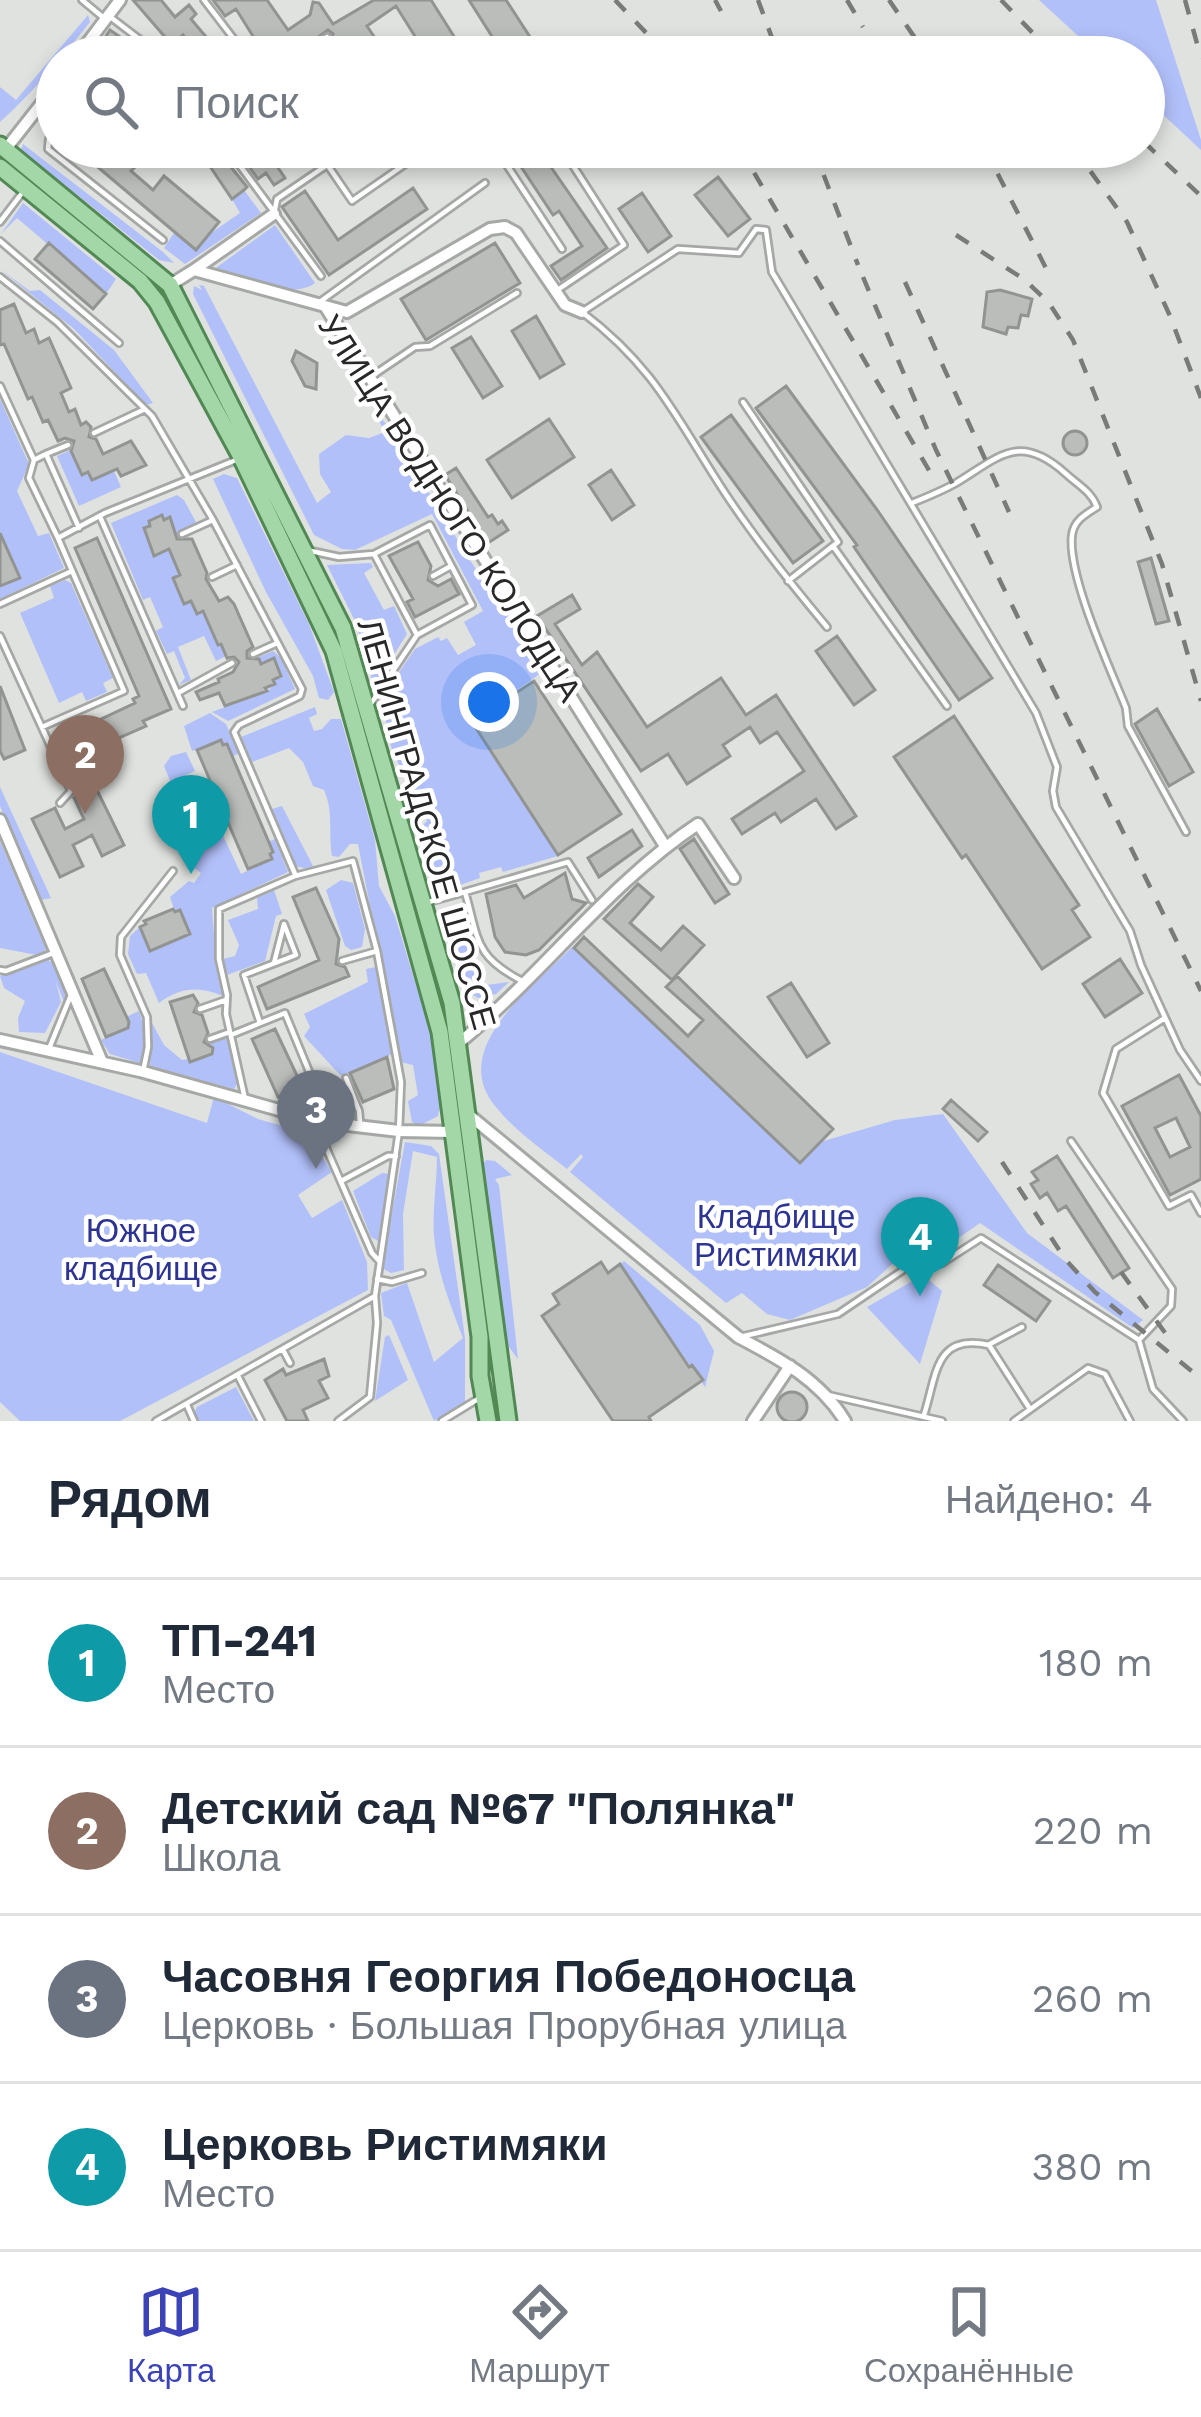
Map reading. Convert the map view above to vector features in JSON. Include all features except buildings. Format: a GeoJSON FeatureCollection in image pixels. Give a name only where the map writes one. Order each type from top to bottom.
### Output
{"type":"FeatureCollection","features":[{"type":"Feature","properties":{"kind":"main road","name":"ЛЕНИНГРАДСКОЕ ШОССЕ"},"geometry":{"type":"LineString","coordinates":[[3,147],[170,285],[343,628],[425,903],[460,1042],[508,1421]]}},
{"type":"Feature","properties":{"kind":"main road","name":"ЛЕНИНГРАДСКОЕ ШОССЕ"},"geometry":{"type":"LineString","coordinates":[[0,167],[146,288],[241,458],[334,651],[434,1001],[481,1337],[488,1421]]}},
{"type":"Feature","properties":{"kind":"street"},"geometry":{"type":"LineString","coordinates":[[93,36],[120,0]]}},
{"type":"Feature","properties":{"kind":"street"},"geometry":{"type":"LineString","coordinates":[[3,147],[36,110]]}},
{"type":"Feature","properties":{"kind":"street"},"geometry":{"type":"LineString","coordinates":[[170,285],[274,214]]}},
{"type":"Feature","properties":{"kind":"street"},"geometry":{"type":"LineString","coordinates":[[321,305],[347,312],[490,229],[505,227],[515,233],[565,305],[582,312]]}},
{"type":"Feature","properties":{"kind":"street","name":"УЛИЦА ВОДНОГО КОЛОДЦА"},"geometry":{"type":"LineString","coordinates":[[194,270],[321,305],[665,846]]}},
{"type":"Feature","properties":{"kind":"street"},"geometry":{"type":"LineString","coordinates":[[0,820],[103,1062]]}},
{"type":"Feature","properties":{"kind":"street"},"geometry":{"type":"LineString","coordinates":[[460,1042],[665,846],[698,824],[734,878]]}},
{"type":"Feature","properties":{"kind":"street"},"geometry":{"type":"LineString","coordinates":[[0,1040],[143,1072],[327,1123],[454,1132]]}},
{"type":"Feature","properties":{"kind":"street"},"geometry":{"type":"LineString","coordinates":[[469,1115],[738,1337],[790,1366],[828,1395],[845,1421]]}},
{"type":"Feature","properties":{"kind":"street"},"geometry":{"type":"LineString","coordinates":[[753,1421],[790,1366]]}},
{"type":"Feature","properties":{"kind":"lane"},"geometry":{"type":"LineString","coordinates":[[82,0],[133,36]]}},
{"type":"Feature","properties":{"kind":"lane"},"geometry":{"type":"LineString","coordinates":[[204,0],[232,36]]}},
{"type":"Feature","properties":{"kind":"lane"},"geometry":{"type":"LineString","coordinates":[[72,168],[163,240]]}},
{"type":"Feature","properties":{"kind":"lane"},"geometry":{"type":"LineString","coordinates":[[241,168],[321,276]]}},
{"type":"Feature","properties":{"kind":"lane"},"geometry":{"type":"LineString","coordinates":[[274,214],[277,199],[321,168]]}},
{"type":"Feature","properties":{"kind":"lane"},"geometry":{"type":"LineString","coordinates":[[330,168],[352,201],[399,168]]}},
{"type":"Feature","properties":{"kind":"lane"},"geometry":{"type":"LineString","coordinates":[[509,168],[562,250]]}},
{"type":"Feature","properties":{"kind":"lane"},"geometry":{"type":"LineString","coordinates":[[556,292],[624,245],[574,168]]}},
{"type":"Feature","properties":{"kind":"lane"},"geometry":{"type":"LineString","coordinates":[[321,305],[485,183]]}},
{"type":"Feature","properties":{"kind":"lane"},"geometry":{"type":"LineString","coordinates":[[0,222],[26,188]]}},
{"type":"Feature","properties":{"kind":"lane"},"geometry":{"type":"LineString","coordinates":[[827,627],[726,494],[663,390],[627,349],[582,312],[678,249],[739,253],[756,230],[766,230],[772,272],[1036,713],[1057,767],[1053,791],[1057,807],[1130,931],[1180,1050],[1201,1081]]}},
{"type":"Feature","properties":{"kind":"lane"},"geometry":{"type":"LineString","coordinates":[[0,241],[119,343]]}},
{"type":"Feature","properties":{"kind":"lane"},"geometry":{"type":"LineString","coordinates":[[0,277],[79,342],[152,416],[302,689],[300,696],[239,724],[234,732],[296,876]]}},
{"type":"Feature","properties":{"kind":"lane"},"geometry":{"type":"LineString","coordinates":[[367,379],[415,347],[430,346],[517,293]]}},
{"type":"Feature","properties":{"kind":"lane"},"geometry":{"type":"LineString","coordinates":[[0,386],[34,460],[29,478],[124,691],[42,727]]}},
{"type":"Feature","properties":{"kind":"lane"},"geometry":{"type":"LineString","coordinates":[[743,402],[838,542],[788,580]]}},
{"type":"Feature","properties":{"kind":"lane"},"geometry":{"type":"LineString","coordinates":[[94,433],[143,410]]}},
{"type":"Feature","properties":{"kind":"lane"},"geometry":{"type":"LineString","coordinates":[[34,460],[68,445]]}},
{"type":"Feature","properties":{"kind":"lane"},"geometry":{"type":"LineString","coordinates":[[912,503],[1009,452],[1046,457],[1092,494],[1097,507],[1081,518],[1072,536],[1075,566],[1126,708],[1128,726],[1186,832]]}},
{"type":"Feature","properties":{"kind":"lane"},"geometry":{"type":"LineString","coordinates":[[46,454],[80,528]]}},
{"type":"Feature","properties":{"kind":"lane"},"geometry":{"type":"LineString","coordinates":[[58,538],[188,477],[199,477],[241,458]]}},
{"type":"Feature","properties":{"kind":"lane"},"geometry":{"type":"LineString","coordinates":[[101,518],[184,706]]}},
{"type":"Feature","properties":{"kind":"lane"},"geometry":{"type":"LineString","coordinates":[[182,535],[213,520]]}},
{"type":"Feature","properties":{"kind":"lane"},"geometry":{"type":"LineString","coordinates":[[305,550],[339,557],[374,554],[430,525],[472,605],[417,634],[367,710]]}},
{"type":"Feature","properties":{"kind":"lane"},"geometry":{"type":"LineString","coordinates":[[833,546],[947,706]]}},
{"type":"Feature","properties":{"kind":"lane"},"geometry":{"type":"LineString","coordinates":[[374,554],[417,634]]}},
{"type":"Feature","properties":{"kind":"lane"},"geometry":{"type":"LineString","coordinates":[[212,577],[237,565]]}},
{"type":"Feature","properties":{"kind":"lane"},"geometry":{"type":"LineString","coordinates":[[434,576],[452,566]]}},
{"type":"Feature","properties":{"kind":"lane"},"geometry":{"type":"LineString","coordinates":[[0,604],[72,571]]}},
{"type":"Feature","properties":{"kind":"lane"},"geometry":{"type":"LineString","coordinates":[[396,596],[409,590]]}},
{"type":"Feature","properties":{"kind":"lane"},"geometry":{"type":"LineString","coordinates":[[0,636],[71,791]]}},
{"type":"Feature","properties":{"kind":"lane"},"geometry":{"type":"LineString","coordinates":[[253,654],[277,643]]}},
{"type":"Feature","properties":{"kind":"lane"},"geometry":{"type":"LineString","coordinates":[[178,693],[232,663]]}},
{"type":"Feature","properties":{"kind":"lane"},"geometry":{"type":"LineString","coordinates":[[60,803],[94,779]]}},
{"type":"Feature","properties":{"kind":"lane"},"geometry":{"type":"LineString","coordinates":[[245,1101],[219,959],[219,909],[296,876],[353,861],[377,951],[401,1082],[396,1156],[375,1296],[370,1397],[338,1421]]}},
{"type":"Feature","properties":{"kind":"lane"},"geometry":{"type":"LineString","coordinates":[[425,903],[568,862],[592,900]]}},
{"type":"Feature","properties":{"kind":"lane"},"geometry":{"type":"LineString","coordinates":[[143,1072],[147,1018],[120,956],[121,937],[173,871]]}},
{"type":"Feature","properties":{"kind":"lane"},"geometry":{"type":"LineString","coordinates":[[465,892],[482,952],[497,967],[526,983]]}},
{"type":"Feature","properties":{"kind":"lane"},"geometry":{"type":"LineString","coordinates":[[260,1023],[244,976],[296,955],[284,924],[274,963]]}},
{"type":"Feature","properties":{"kind":"lane"},"geometry":{"type":"LineString","coordinates":[[342,962],[377,951]]}},
{"type":"Feature","properties":{"kind":"lane"},"geometry":{"type":"LineString","coordinates":[[0,970],[56,952]]}},
{"type":"Feature","properties":{"kind":"lane"},"geometry":{"type":"LineString","coordinates":[[48,1051],[72,991]]}},
{"type":"Feature","properties":{"kind":"lane"},"geometry":{"type":"LineString","coordinates":[[200,1009],[226,1000]]}},
{"type":"Feature","properties":{"kind":"lane"},"geometry":{"type":"LineString","coordinates":[[210,1039],[285,1013],[327,1123],[324,1143],[359,1226],[380,1262]]}},
{"type":"Feature","properties":{"kind":"lane"},"geometry":{"type":"LineString","coordinates":[[1165,1018],[1116,1049],[1103,1094],[1169,1206],[1191,1196],[1201,1213]]}},
{"type":"Feature","properties":{"kind":"lane"},"geometry":{"type":"LineString","coordinates":[[346,1078],[359,1111],[360,1128]]}},
{"type":"Feature","properties":{"kind":"lane"},"geometry":{"type":"LineString","coordinates":[[1071,1141],[1172,1289],[1171,1306],[1139,1340]]}},
{"type":"Feature","properties":{"kind":"lane"},"geometry":{"type":"LineString","coordinates":[[343,1180],[396,1156]]}},
{"type":"Feature","properties":{"kind":"lane"},"geometry":{"type":"LineString","coordinates":[[738,1337],[838,1314],[909,1266],[942,1263],[981,1238],[1139,1340],[1153,1389],[1183,1421]]}},
{"type":"Feature","properties":{"kind":"lane"},"geometry":{"type":"LineString","coordinates":[[377,1279],[392,1282],[422,1273]]}},
{"type":"Feature","properties":{"kind":"lane"},"geometry":{"type":"LineString","coordinates":[[156,1421],[375,1296]]}},
{"type":"Feature","properties":{"kind":"lane"},"geometry":{"type":"LineString","coordinates":[[924,1415],[943,1353],[967,1340],[989,1345],[1022,1327]]}},
{"type":"Feature","properties":{"kind":"lane"},"geometry":{"type":"LineString","coordinates":[[989,1345],[1030,1409]]}},
{"type":"Feature","properties":{"kind":"lane"},"geometry":{"type":"LineString","coordinates":[[283,1350],[290,1364]]}},
{"type":"Feature","properties":{"kind":"lane"},"geometry":{"type":"LineString","coordinates":[[1014,1421],[1088,1368],[1105,1374],[1130,1421]]}},
{"type":"Feature","properties":{"kind":"lane"},"geometry":{"type":"LineString","coordinates":[[238,1376],[261,1421]]}},
{"type":"Feature","properties":{"kind":"lane"},"geometry":{"type":"LineString","coordinates":[[828,1395],[942,1421]]}},
{"type":"Feature","properties":{"kind":"lane"},"geometry":{"type":"LineString","coordinates":[[442,1421],[483,1396]]}},
{"type":"Feature","properties":{"kind":"lane"},"geometry":{"type":"LineString","coordinates":[[187,1406],[194,1421]]}},
{"type":"Feature","properties":{"kind":"green space"},"geometry":{"type":"Polygon","coordinates":[[[1039,0],[1156,0],[1201,150],[1165,117],[1165,36],[1078,36],[1039,0]]]}},
{"type":"Feature","properties":{"kind":"green space"},"geometry":{"type":"Polygon","coordinates":[[[88,15],[90,22],[79,36],[70,36],[88,15]]]}},
{"type":"Feature","properties":{"kind":"green space"},"geometry":{"type":"Polygon","coordinates":[[[36,76],[36,86],[0,122],[0,87],[16,100],[36,76]]]}},
{"type":"Feature","properties":{"kind":"green space"},"geometry":{"type":"Polygon","coordinates":[[[23,144],[36,154],[36,162],[21,150],[23,144]]]}},
{"type":"Feature","properties":{"kind":"green space"},"geometry":{"type":"Polygon","coordinates":[[[44,168],[54,168],[174,263],[159,260],[44,168]]]}},
{"type":"Feature","properties":{"kind":"green space"},"geometry":{"type":"Polygon","coordinates":[[[244,190],[261,213],[185,264],[164,248],[174,233],[196,250],[208,235],[240,213],[232,199],[244,190]]]}},
{"type":"Feature","properties":{"kind":"green space"},"geometry":{"type":"Polygon","coordinates":[[[23,203],[116,279],[106,294],[17,218],[1,234],[23,203]]]}},
{"type":"Feature","properties":{"kind":"green space"},"geometry":{"type":"Polygon","coordinates":[[[275,225],[315,283],[280,289],[213,270],[275,225]]]}},
{"type":"Feature","properties":{"kind":"green space"},"geometry":{"type":"Polygon","coordinates":[[[0,269],[30,291],[40,290],[114,350],[153,403],[146,405],[74,329],[0,269]]]}},
{"type":"Feature","properties":{"kind":"green space"},"geometry":{"type":"Polygon","coordinates":[[[199,285],[204,286],[317,503],[331,492],[320,474],[319,454],[346,435],[369,438],[385,432],[373,410],[390,428],[469,559],[532,650],[541,673],[472,722],[558,856],[503,872],[501,867],[479,873],[480,878],[446,890],[435,877],[426,853],[427,821],[390,744],[388,688],[415,649],[438,637],[441,641],[447,638],[458,655],[476,645],[464,622],[483,611],[432,514],[355,550],[314,535],[193,294],[194,286],[202,290],[199,285]]]}},
{"type":"Feature","properties":{"kind":"green space"},"geometry":{"type":"Polygon","coordinates":[[[0,399],[29,464],[17,491],[38,536],[49,533],[64,568],[0,599],[0,399]]]}},
{"type":"Feature","properties":{"kind":"green space"},"geometry":{"type":"Polygon","coordinates":[[[71,450],[81,475],[88,472],[92,480],[114,471],[121,487],[79,506],[57,456],[71,450]]]}},
{"type":"Feature","properties":{"kind":"green space"},"geometry":{"type":"Polygon","coordinates":[[[224,474],[237,478],[309,624],[334,692],[328,700],[319,698],[313,676],[266,592],[213,479],[224,474]]]}},
{"type":"Feature","properties":{"kind":"green space"},"geometry":{"type":"Polygon","coordinates":[[[177,495],[197,524],[177,535],[170,518],[164,520],[161,515],[145,528],[154,555],[169,549],[197,614],[207,609],[208,623],[226,656],[216,661],[204,636],[178,647],[191,680],[179,685],[185,678],[174,651],[167,654],[156,631],[163,627],[150,597],[143,600],[111,523],[177,495]]]}},
{"type":"Feature","properties":{"kind":"green space"},"geometry":{"type":"Polygon","coordinates":[[[371,563],[373,567],[364,573],[384,610],[394,606],[407,634],[374,686],[356,623],[327,565],[371,563]]]}},
{"type":"Feature","properties":{"kind":"green space"},"geometry":{"type":"Polygon","coordinates":[[[65,580],[71,583],[113,678],[103,683],[107,692],[86,701],[82,692],[59,703],[20,613],[54,598],[50,586],[65,580]]]}},
{"type":"Feature","properties":{"kind":"green space"},"geometry":{"type":"Polygon","coordinates":[[[273,651],[295,689],[228,721],[212,712],[266,692],[275,684],[273,679],[281,676],[274,659],[261,664],[259,657],[273,651]]]}},
{"type":"Feature","properties":{"kind":"green space"},"geometry":{"type":"Polygon","coordinates":[[[315,707],[317,714],[309,718],[314,731],[331,719],[341,719],[375,840],[379,886],[395,916],[430,1031],[440,1107],[438,1116],[419,1126],[412,1122],[408,1101],[418,1095],[413,1065],[400,1062],[358,844],[350,844],[339,857],[332,856],[327,798],[324,790],[313,786],[303,762],[289,748],[252,762],[241,737],[315,707]]]}},
{"type":"Feature","properties":{"kind":"green space"},"geometry":{"type":"Polygon","coordinates":[[[210,713],[226,724],[239,753],[232,757],[221,740],[192,751],[184,726],[210,713]]]}},
{"type":"Feature","properties":{"kind":"green space"},"geometry":{"type":"Polygon","coordinates":[[[186,752],[195,771],[184,776],[190,791],[202,789],[208,803],[184,814],[164,766],[171,756],[186,752]]]}},
{"type":"Feature","properties":{"kind":"green space"},"geometry":{"type":"Polygon","coordinates":[[[0,787],[51,898],[40,900],[0,806],[0,787]]]}},
{"type":"Feature","properties":{"kind":"green space"},"geometry":{"type":"Polygon","coordinates":[[[282,806],[313,866],[307,869],[296,866],[272,809],[282,806]]]}},
{"type":"Feature","properties":{"kind":"green space"},"geometry":{"type":"Polygon","coordinates":[[[218,825],[241,874],[271,859],[268,842],[275,839],[288,872],[212,908],[223,996],[190,990],[159,1003],[146,973],[137,974],[128,954],[130,936],[140,927],[150,950],[175,912],[170,897],[189,881],[194,883],[201,873],[189,864],[197,836],[218,825]]]}},
{"type":"Feature","properties":{"kind":"green space"},"geometry":{"type":"Polygon","coordinates":[[[0,841],[46,949],[42,956],[0,948],[0,841]]]}},
{"type":"Feature","properties":{"kind":"green space"},"geometry":{"type":"Polygon","coordinates":[[[341,880],[353,883],[365,929],[362,947],[351,950],[345,946],[326,890],[341,880]]]}},
{"type":"Feature","properties":{"kind":"green space"},"geometry":{"type":"Polygon","coordinates":[[[274,890],[282,914],[276,916],[265,961],[227,975],[223,959],[235,956],[239,945],[228,920],[258,909],[257,898],[274,890]]]}},
{"type":"Feature","properties":{"kind":"green space"},"geometry":{"type":"Polygon","coordinates":[[[460,905],[457,910],[479,986],[509,982],[496,994],[478,998],[464,989],[444,917],[450,906],[460,905]]]}},
{"type":"Feature","properties":{"kind":"green space","name":"Кладбище Ристимяки"},"geometry":{"type":"Polygon","coordinates":[[[572,947],[800,1163],[820,1142],[895,1120],[943,1114],[1027,1233],[1143,1320],[1133,1328],[980,1223],[940,1251],[901,1256],[867,1287],[790,1320],[767,1314],[742,1293],[726,1303],[570,1172],[581,1154],[567,1169],[512,1124],[483,1085],[488,1041],[501,1020],[572,947]]]}},
{"type":"Feature","properties":{"kind":"green space"},"geometry":{"type":"Polygon","coordinates":[[[48,960],[55,964],[68,993],[64,1002],[56,982],[61,1002],[45,1033],[19,1032],[18,1018],[25,1001],[4,988],[0,976],[48,960]]]}},
{"type":"Feature","properties":{"kind":"green space"},"geometry":{"type":"Polygon","coordinates":[[[376,967],[392,1054],[341,1076],[304,1036],[310,1027],[304,1014],[368,982],[366,969],[376,967]]]}},
{"type":"Feature","properties":{"kind":"green space"},"geometry":{"type":"Polygon","coordinates":[[[139,1011],[146,1033],[140,1063],[110,1054],[101,1040],[127,1028],[126,1017],[139,1011]]]}},
{"type":"Feature","properties":{"kind":"green space"},"geometry":{"type":"Polygon","coordinates":[[[152,1023],[164,1045],[182,1060],[212,1055],[211,1043],[227,1038],[238,1082],[234,1089],[150,1066],[152,1023]]]}},
{"type":"Feature","properties":{"kind":"green space","name":"Южное кладбище"},"geometry":{"type":"Polygon","coordinates":[[[0,1052],[207,1123],[214,1097],[258,1119],[307,1133],[332,1172],[298,1195],[312,1218],[342,1200],[367,1262],[368,1290],[120,1421],[20,1421],[0,1402],[0,1052]]]}},
{"type":"Feature","properties":{"kind":"green space"},"geometry":{"type":"Polygon","coordinates":[[[405,1142],[431,1146],[439,1154],[465,1338],[465,1404],[434,1421],[391,1320],[384,1316],[381,1293],[407,1283],[434,1362],[463,1338],[436,1249],[437,1157],[413,1151],[403,1214],[404,1270],[391,1273],[382,1268],[405,1142]]]}},
{"type":"Feature","properties":{"kind":"green space"},"geometry":{"type":"Polygon","coordinates":[[[486,1160],[495,1161],[512,1175],[495,1179],[518,1359],[506,1343],[482,1165],[486,1160]]]}},
{"type":"Feature","properties":{"kind":"green space"},"geometry":{"type":"Polygon","coordinates":[[[382,1173],[389,1174],[378,1241],[371,1237],[353,1191],[382,1173]]]}},
{"type":"Feature","properties":{"kind":"green space"},"geometry":{"type":"Polygon","coordinates":[[[624,1261],[700,1325],[714,1351],[705,1387],[620,1265],[624,1261]]]}},
{"type":"Feature","properties":{"kind":"green space"},"geometry":{"type":"Polygon","coordinates":[[[923,1275],[942,1291],[920,1364],[867,1307],[923,1275]]]}},
{"type":"Feature","properties":{"kind":"green space"},"geometry":{"type":"Polygon","coordinates":[[[389,1335],[408,1380],[375,1401],[385,1337],[389,1335]]]}},
{"type":"Feature","properties":{"kind":"green space"},"geometry":{"type":"Polygon","coordinates":[[[236,1387],[254,1421],[199,1421],[194,1413],[197,1407],[236,1387]]]}},
{"type":"Feature","properties":{"kind":"railway"},"geometry":{"type":"LineString","coordinates":[[615,0],[649,36]]}},
{"type":"Feature","properties":{"kind":"railway"},"geometry":{"type":"LineString","coordinates":[[715,0],[721,11]]}},
{"type":"Feature","properties":{"kind":"railway"},"geometry":{"type":"LineString","coordinates":[[758,0],[771,36]]}},
{"type":"Feature","properties":{"kind":"railway"},"geometry":{"type":"LineString","coordinates":[[847,0],[863,27]]}},
{"type":"Feature","properties":{"kind":"railway"},"geometry":{"type":"LineString","coordinates":[[889,0],[914,36]]}},
{"type":"Feature","properties":{"kind":"railway"},"geometry":{"type":"LineString","coordinates":[[1001,0],[1036,36]]}},
{"type":"Feature","properties":{"kind":"railway"},"geometry":{"type":"LineString","coordinates":[[1185,0],[1201,58]]}},
{"type":"Feature","properties":{"kind":"railway"},"geometry":{"type":"LineString","coordinates":[[1165,162],[1201,196]]}},
{"type":"Feature","properties":{"kind":"railway"},"geometry":{"type":"LineString","coordinates":[[751,168],[933,477]]}},
{"type":"Feature","properties":{"kind":"railway"},"geometry":{"type":"LineString","coordinates":[[821,168],[858,265]]}},
{"type":"Feature","properties":{"kind":"railway"},"geometry":{"type":"LineString","coordinates":[[995,168],[1050,276]]}},
{"type":"Feature","properties":{"kind":"railway"},"geometry":{"type":"LineString","coordinates":[[1088,168],[1127,222],[1201,398]]}},
{"type":"Feature","properties":{"kind":"railway"},"geometry":{"type":"LineString","coordinates":[[956,235],[1025,280],[1049,303],[1073,340],[1162,564],[1201,701]]}},
{"type":"Feature","properties":{"kind":"railway"},"geometry":{"type":"LineString","coordinates":[[863,277],[936,450],[1201,991]]}},
{"type":"Feature","properties":{"kind":"railway"},"geometry":{"type":"LineString","coordinates":[[905,282],[1009,512]]}},
{"type":"Feature","properties":{"kind":"railway"},"geometry":{"type":"LineString","coordinates":[[1002,1162],[1065,1259],[1095,1292],[1199,1377]]}},
{"type":"Feature","properties":{"kind":"railway"},"geometry":{"type":"LineString","coordinates":[[1121,1272],[1171,1341]]}},
{"type":"Feature","properties":{"kind":"place","name":"Детский сад №67 \"Полянка\""},"geometry":{"type":"Point","coordinates":[85,814]}},
{"type":"Feature","properties":{"kind":"place","name":"ТП-241"},"geometry":{"type":"Point","coordinates":[191,874]}},
{"type":"Feature","properties":{"kind":"place","name":"Часовня Георгия Победоносца"},"geometry":{"type":"Point","coordinates":[316,1169]}},
{"type":"Feature","properties":{"kind":"place","name":"Церковь Ристимяки"},"geometry":{"type":"Point","coordinates":[920,1296]}}]}
